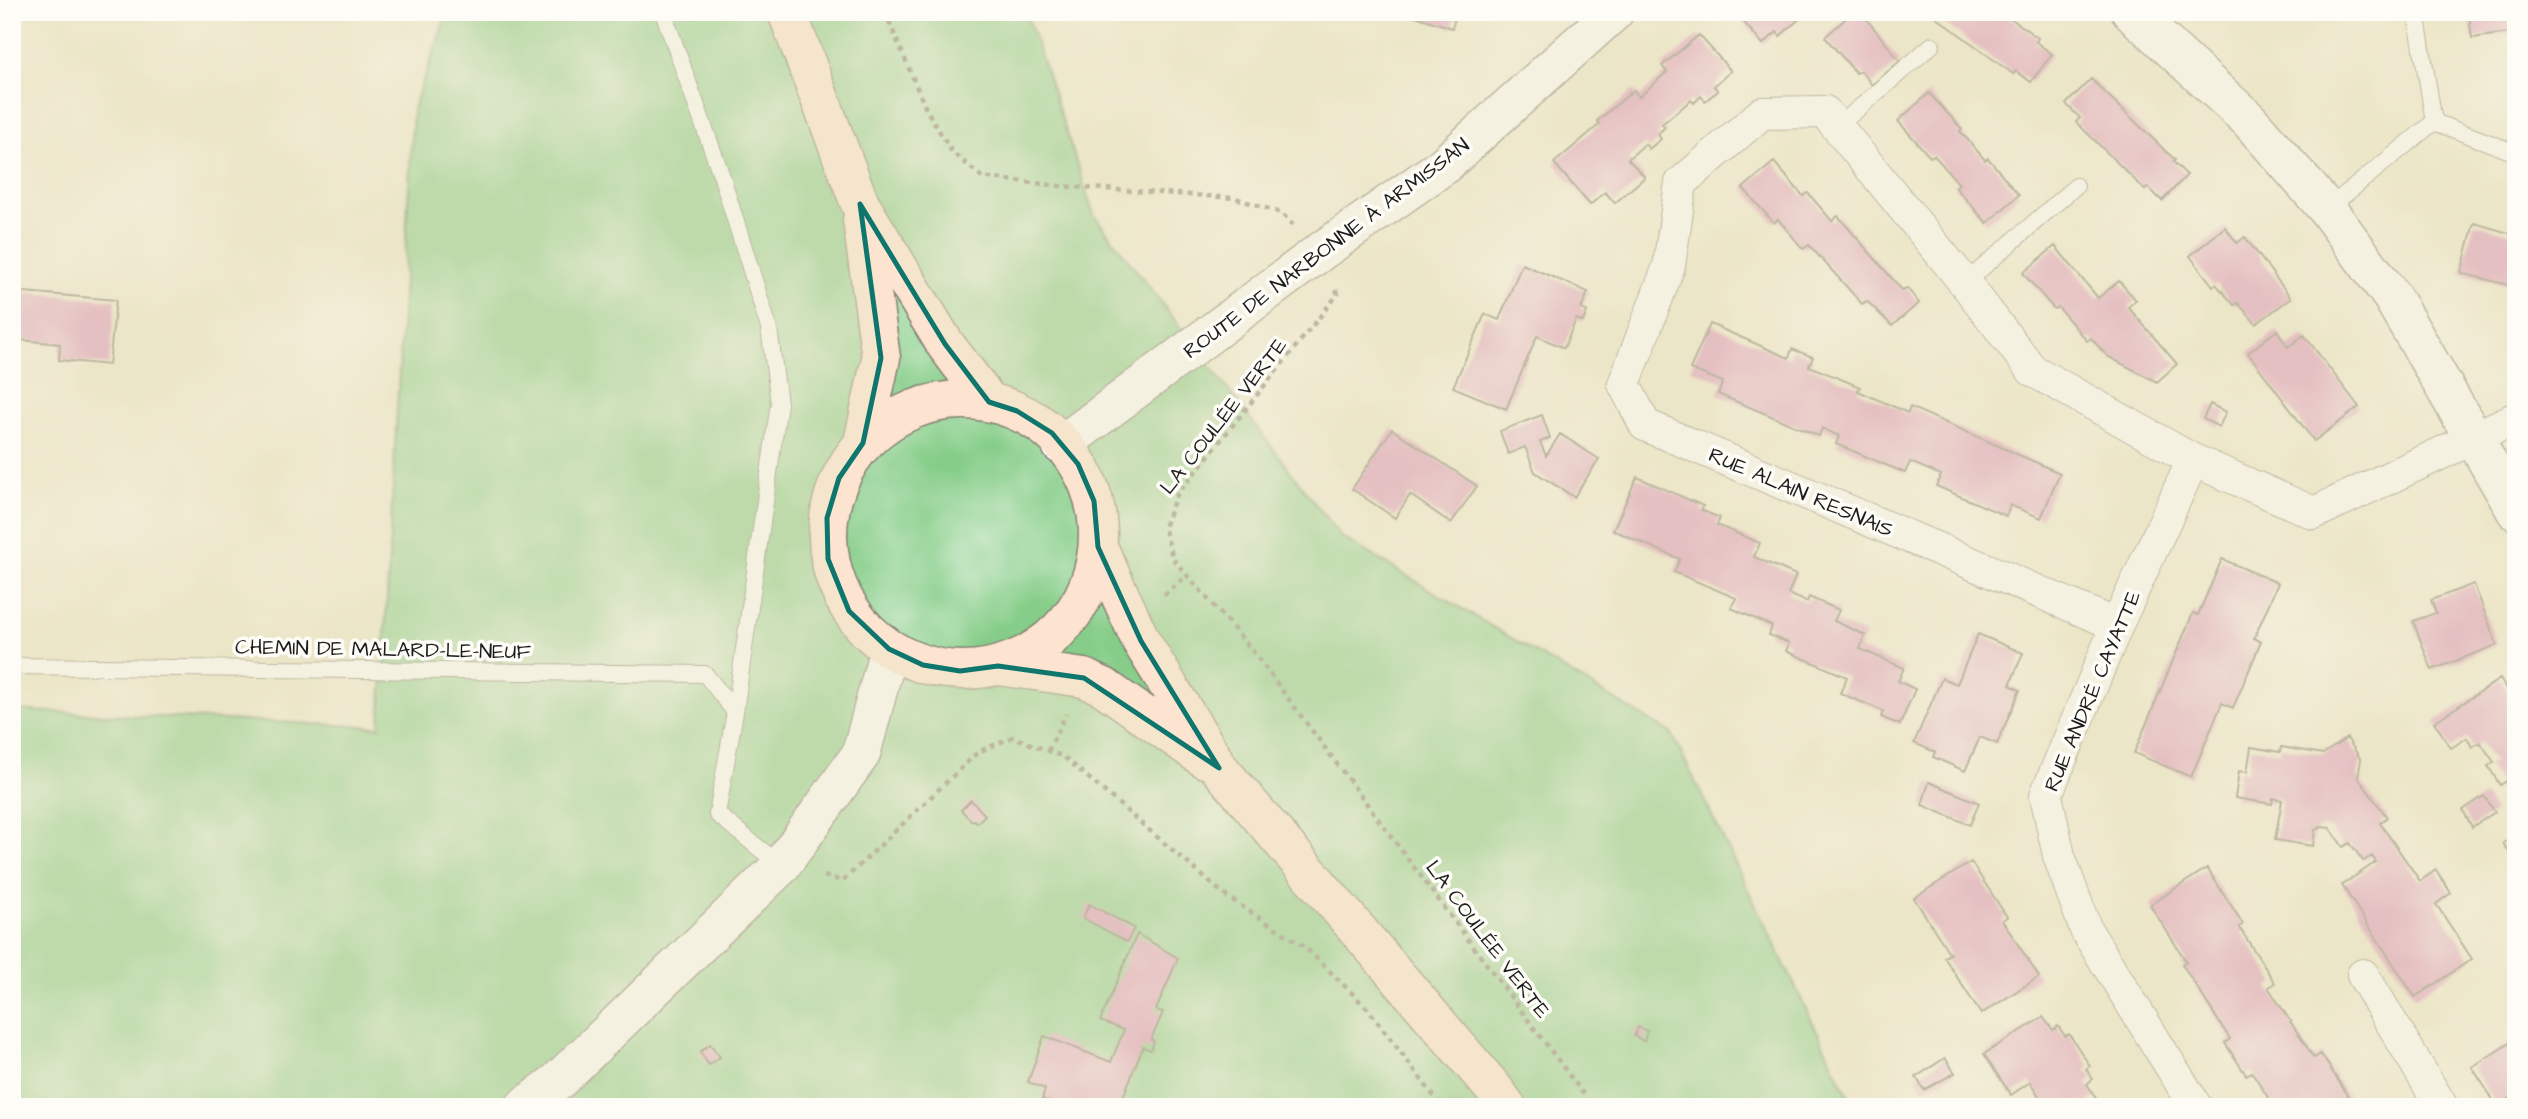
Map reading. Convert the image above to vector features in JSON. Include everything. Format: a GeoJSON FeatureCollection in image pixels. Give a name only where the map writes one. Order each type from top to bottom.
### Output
{"type":"FeatureCollection","features":[{"type":"Feature","properties":{"kind":"main road"},"geometry":{"type":"LineString","coordinates":[[787,12],[860,204],[945,344],[989,402]]}},
{"type":"Feature","properties":{"kind":"main road"},"geometry":{"type":"LineString","coordinates":[[860,204],[881,358],[863,443]]}},
{"type":"Feature","properties":{"kind":"main road"},"geometry":{"type":"LineString","coordinates":[[998,666],[1036,649],[1067,622],[1088,587],[1098,547],[1094,501],[1078,464],[1052,433],[1017,411],[989,402],[943,401],[899,415],[863,443],[839,478],[827,518],[828,559],[849,611],[889,649],[923,665],[960,671],[998,666],[1083,678],[1104,687],[1219,768]]}},
{"type":"Feature","properties":{"kind":"main road"},"geometry":{"type":"LineString","coordinates":[[1098,547],[1141,641],[1219,768],[1486,1079],[1507,1107]]}},
{"type":"Feature","properties":{"kind":"street","name":"ROUTE DE NARBONNE À ARMISSAN"},"geometry":{"type":"LineString","coordinates":[[1061,444],[1320,252],[1443,166],[1614,12]]}},
{"type":"Feature","properties":{"kind":"street"},"geometry":{"type":"LineString","coordinates":[[2131,12],[2249,120],[2327,209],[2392,298],[2516,511]]}},
{"type":"Feature","properties":{"kind":"street","name":"RUE ALAIN RESNAIS"},"geometry":{"type":"LineString","coordinates":[[1837,127],[1825,112],[1762,113],[1681,183],[1669,266],[1624,384],[1645,425],[2117,625]]}},
{"type":"Feature","properties":{"kind":"street"},"geometry":{"type":"LineString","coordinates":[[1837,127],[1965,283],[2032,370],[2193,460],[2314,513],[2472,436],[2516,418]]}},
{"type":"Feature","properties":{"kind":"street","name":"RUE ANDRÉ CAYATTE"},"geometry":{"type":"LineString","coordinates":[[2193,460],[2117,625],[2046,795],[2059,856],[2086,930],[2196,1107]]}},
{"type":"Feature","properties":{"kind":"street"},"geometry":{"type":"LineString","coordinates":[[524,1107],[557,1082],[781,866],[860,754],[889,649]]}},
{"type":"Feature","properties":{"kind":"street"},"geometry":{"type":"LineString","coordinates":[[2363,975],[2442,1107]]}},
{"type":"Feature","properties":{"kind":"lane"},"geometry":{"type":"LineString","coordinates":[[663,12],[721,174],[769,328],[779,403],[735,712],[716,814],[781,866]]}},
{"type":"Feature","properties":{"kind":"lane"},"geometry":{"type":"LineString","coordinates":[[2416,12],[2434,122]]}},
{"type":"Feature","properties":{"kind":"lane"},"geometry":{"type":"LineString","coordinates":[[1837,127],[1932,45]]}},
{"type":"Feature","properties":{"kind":"lane"},"geometry":{"type":"LineString","coordinates":[[2327,209],[2434,122]]}},
{"type":"Feature","properties":{"kind":"lane"},"geometry":{"type":"LineString","coordinates":[[2434,122],[2516,153]]}},
{"type":"Feature","properties":{"kind":"lane"},"geometry":{"type":"LineString","coordinates":[[1965,283],[2076,187]]}},
{"type":"Feature","properties":{"kind":"lane","name":"CHEMIN DE MALARD-LE-NEUF"},"geometry":{"type":"LineString","coordinates":[[12,666],[705,674],[735,712]]}},
{"type":"Feature","properties":{"kind":"path","name":"LA COULÉE VERTE"},"geometry":{"type":"LineString","coordinates":[[885,12],[926,109],[952,152],[982,177],[1060,186],[1235,198],[1280,213],[1320,252],[1338,294],[1175,496],[1164,527],[1173,559],[1252,650],[1592,1107]]}},
{"type":"Feature","properties":{"kind":"path"},"geometry":{"type":"LineString","coordinates":[[781,866],[843,881],[978,752],[1013,737],[1064,757],[1226,896],[1305,947],[1368,1009],[1442,1107]]}},
{"type":"Feature","properties":{"kind":"highlighted area"},"geometry":{"type":"Polygon","coordinates":[[[860,204],[945,344],[989,402],[1017,411],[1052,433],[1078,464],[1094,501],[1098,547],[1141,641],[1219,768],[1084,678],[998,666],[960,671],[923,665],[889,649],[849,611],[828,559],[827,518],[839,478],[863,443],[881,358],[860,204]]]}},
{"type":"Feature","properties":{"kind":"green space"},"geometry":{"type":"Polygon","coordinates":[[[448,12],[1026,12],[1094,215],[1340,536],[1672,734],[1854,1107],[12,1107],[12,710],[380,727],[413,109],[448,12]]]}},
{"type":"Feature","properties":{"kind":"building"},"geometry":{"type":"Polygon","coordinates":[[[1403,12],[1457,12],[1452,28],[1403,12]]]}},
{"type":"Feature","properties":{"kind":"building"},"geometry":{"type":"Polygon","coordinates":[[[1745,12],[1807,12],[1780,36],[1777,32],[1763,44],[1739,17],[1745,12]]]}},
{"type":"Feature","properties":{"kind":"building"},"geometry":{"type":"Polygon","coordinates":[[[1853,12],[1861,12],[1900,61],[1872,85],[1861,71],[1856,73],[1825,37],[1853,12]]]}},
{"type":"Feature","properties":{"kind":"building"},"geometry":{"type":"Polygon","coordinates":[[[1938,12],[2002,12],[2038,38],[2036,42],[2052,54],[2031,82],[2016,71],[2013,74],[1936,17],[1938,12]]]}},
{"type":"Feature","properties":{"kind":"building"},"geometry":{"type":"Polygon","coordinates":[[[2451,12],[2516,12],[2516,32],[2472,38],[2469,15],[2452,18],[2451,12]]]}},
{"type":"Feature","properties":{"kind":"building"},"geometry":{"type":"Polygon","coordinates":[[[1699,35],[1731,71],[1714,86],[1718,91],[1705,101],[1701,96],[1694,103],[1691,100],[1662,124],[1665,127],[1658,134],[1661,139],[1649,149],[1645,144],[1628,159],[1645,177],[1615,203],[1605,192],[1590,205],[1554,163],[1600,124],[1597,121],[1634,90],[1639,97],[1667,72],[1662,66],[1699,35]]]}},
{"type":"Feature","properties":{"kind":"building"},"geometry":{"type":"Polygon","coordinates":[[[2091,79],[2175,160],[2173,162],[2187,175],[2162,201],[2148,187],[2145,190],[2076,122],[2080,118],[2066,104],[2091,79]]]}},
{"type":"Feature","properties":{"kind":"building"},"geometry":{"type":"Polygon","coordinates":[[[1929,93],[1962,129],[1960,131],[1985,160],[1988,158],[2019,195],[1987,223],[1955,187],[1959,184],[1934,155],[1930,157],[1898,121],[1929,93]]]}},
{"type":"Feature","properties":{"kind":"building"},"geometry":{"type":"Polygon","coordinates":[[[1774,162],[1803,196],[1808,193],[1832,221],[1838,216],[1902,290],[1907,288],[1919,303],[1892,326],[1867,301],[1862,304],[1809,245],[1803,249],[1778,219],[1774,223],[1743,188],[1774,162]]]}},
{"type":"Feature","properties":{"kind":"building"},"geometry":{"type":"Polygon","coordinates":[[[2474,223],[2516,235],[2516,287],[2461,273],[2474,223]]]}},
{"type":"Feature","properties":{"kind":"building"},"geometry":{"type":"Polygon","coordinates":[[[2225,227],[2237,243],[2245,237],[2291,298],[2256,324],[2238,303],[2234,305],[2216,284],[2213,286],[2190,256],[2225,227]]]}},
{"type":"Feature","properties":{"kind":"building"},"geometry":{"type":"Polygon","coordinates":[[[2055,246],[2098,298],[2119,281],[2136,300],[2128,307],[2177,364],[2157,382],[2107,356],[2091,338],[2087,341],[2058,307],[2054,309],[2023,273],[2055,246]]]}},
{"type":"Feature","properties":{"kind":"building"},"geometry":{"type":"Polygon","coordinates":[[[1522,264],[1588,292],[1581,309],[1587,311],[1583,322],[1576,319],[1564,348],[1537,336],[1506,409],[1453,387],[1485,314],[1499,320],[1522,264]]]}},
{"type":"Feature","properties":{"kind":"building"},"geometry":{"type":"Polygon","coordinates":[[[12,291],[116,300],[109,365],[59,360],[60,344],[12,339],[12,291]]]}},
{"type":"Feature","properties":{"kind":"building"},"geometry":{"type":"Polygon","coordinates":[[[1710,324],[1789,358],[1792,349],[1813,357],[1809,366],[1860,387],[1858,391],[1908,413],[1910,407],[2060,473],[2041,518],[2010,505],[2006,516],[1936,486],[1941,475],[1910,462],[1905,473],[1836,444],[1839,436],[1822,428],[1819,436],[1718,394],[1723,382],[1690,369],[1710,324]]]}},
{"type":"Feature","properties":{"kind":"building"},"geometry":{"type":"Polygon","coordinates":[[[2277,330],[2288,347],[2304,335],[2359,407],[2314,441],[2248,353],[2277,330]]]}},
{"type":"Feature","properties":{"kind":"building"},"geometry":{"type":"Polygon","coordinates":[[[2210,404],[2226,412],[2219,427],[2203,419],[2210,404]]]}},
{"type":"Feature","properties":{"kind":"building"},"geometry":{"type":"Polygon","coordinates":[[[1542,415],[1550,438],[1540,442],[1546,456],[1560,434],[1599,459],[1574,497],[1535,472],[1525,447],[1508,454],[1500,431],[1542,415]]]}},
{"type":"Feature","properties":{"kind":"building"},"geometry":{"type":"Polygon","coordinates":[[[1392,429],[1477,486],[1451,523],[1410,495],[1395,518],[1352,489],[1392,429]]]}},
{"type":"Feature","properties":{"kind":"building"},"geometry":{"type":"Polygon","coordinates":[[[1637,477],[1703,506],[1701,510],[1720,518],[1717,525],[1760,543],[1754,557],[1796,575],[1788,594],[1807,602],[1809,597],[1839,610],[1834,621],[1865,635],[1860,649],[1904,668],[1898,681],[1915,689],[1900,725],[1881,717],[1883,711],[1840,693],[1847,677],[1786,651],[1789,643],[1769,635],[1772,626],[1731,608],[1736,598],[1674,572],[1680,559],[1613,530],[1637,477]]]}},
{"type":"Feature","properties":{"kind":"building"},"geometry":{"type":"Polygon","coordinates":[[[2222,559],[2278,583],[2254,638],[2261,642],[2233,708],[2222,703],[2191,777],[2134,753],[2193,613],[2198,615],[2222,559]]]}},
{"type":"Feature","properties":{"kind":"building"},"geometry":{"type":"Polygon","coordinates":[[[2474,584],[2497,645],[2432,670],[2413,621],[2436,613],[2431,600],[2474,584]]]}},
{"type":"Feature","properties":{"kind":"building"},"geometry":{"type":"Polygon","coordinates":[[[1978,634],[2023,653],[2010,685],[2020,690],[1997,744],[1980,737],[1965,771],[1933,757],[1935,752],[1914,743],[1942,678],[1957,684],[1978,634]]]}},
{"type":"Feature","properties":{"kind":"building"},"geometry":{"type":"Polygon","coordinates":[[[2500,679],[2516,703],[2516,775],[2500,785],[2488,766],[2494,762],[2480,742],[2472,747],[2467,738],[2451,748],[2434,722],[2500,679]]]}},
{"type":"Feature","properties":{"kind":"building"},"geometry":{"type":"Polygon","coordinates":[[[2347,738],[2361,760],[2358,777],[2387,817],[2380,823],[2420,881],[2436,870],[2451,893],[2436,904],[2472,959],[2415,997],[2342,885],[2376,862],[2372,856],[2363,861],[2350,843],[2343,847],[2330,828],[2321,827],[2315,830],[2313,846],[2275,840],[2282,800],[2273,798],[2272,804],[2235,798],[2239,771],[2247,772],[2251,747],[2280,752],[2281,747],[2323,754],[2347,738]]]}},
{"type":"Feature","properties":{"kind":"building"},"geometry":{"type":"Polygon","coordinates":[[[1929,782],[1979,803],[1970,825],[1922,805],[1929,782]]]}},
{"type":"Feature","properties":{"kind":"building"},"geometry":{"type":"Polygon","coordinates":[[[2484,796],[2495,812],[2472,827],[2463,810],[2484,796]]]}},
{"type":"Feature","properties":{"kind":"building"},"geometry":{"type":"Polygon","coordinates":[[[971,800],[985,815],[977,823],[961,810],[971,800]]]}},
{"type":"Feature","properties":{"kind":"building"},"geometry":{"type":"Polygon","coordinates":[[[2516,836],[2516,863],[2503,843],[2516,836]]]}},
{"type":"Feature","properties":{"kind":"building"},"geometry":{"type":"Polygon","coordinates":[[[1971,862],[2007,917],[2002,920],[2039,977],[1981,1014],[1944,957],[1950,954],[1914,898],[1971,862]]]}},
{"type":"Feature","properties":{"kind":"building"},"geometry":{"type":"Polygon","coordinates":[[[2207,868],[2243,924],[2239,927],[2275,983],[2268,987],[2314,1058],[2321,1054],[2355,1107],[2274,1107],[2252,1072],[2246,1075],[2225,1043],[2230,1039],[2182,964],[2186,961],[2150,905],[2207,868]]]}},
{"type":"Feature","properties":{"kind":"building"},"geometry":{"type":"Polygon","coordinates":[[[1089,904],[1134,928],[1127,942],[1083,918],[1089,904]]]}},
{"type":"Feature","properties":{"kind":"building"},"geometry":{"type":"Polygon","coordinates":[[[1137,934],[1178,958],[1156,1010],[1163,1012],[1151,1040],[1154,1041],[1151,1050],[1143,1047],[1119,1107],[1051,1107],[1052,1103],[1042,1099],[1045,1089],[1028,1082],[1044,1036],[1111,1062],[1124,1030],[1100,1021],[1137,934]]]}},
{"type":"Feature","properties":{"kind":"building"},"geometry":{"type":"Polygon","coordinates":[[[2043,1017],[2053,1030],[2058,1026],[2065,1036],[2069,1034],[2090,1066],[2086,1069],[2093,1079],[2087,1084],[2096,1098],[2089,1101],[2093,1107],[2046,1107],[2030,1082],[2011,1095],[1984,1054],[2043,1017]]]}},
{"type":"Feature","properties":{"kind":"building"},"geometry":{"type":"Polygon","coordinates":[[[1638,1027],[1647,1031],[1644,1041],[1634,1036],[1638,1027]]]}},
{"type":"Feature","properties":{"kind":"building"},"geometry":{"type":"Polygon","coordinates":[[[2516,1039],[2516,1106],[2510,1098],[2497,1106],[2472,1067],[2516,1039]]]}},
{"type":"Feature","properties":{"kind":"building"},"geometry":{"type":"Polygon","coordinates":[[[710,1044],[720,1057],[709,1065],[700,1052],[710,1044]]]}},
{"type":"Feature","properties":{"kind":"building"},"geometry":{"type":"Polygon","coordinates":[[[1945,1058],[1955,1073],[1924,1090],[1916,1077],[1945,1058]]]}}]}
